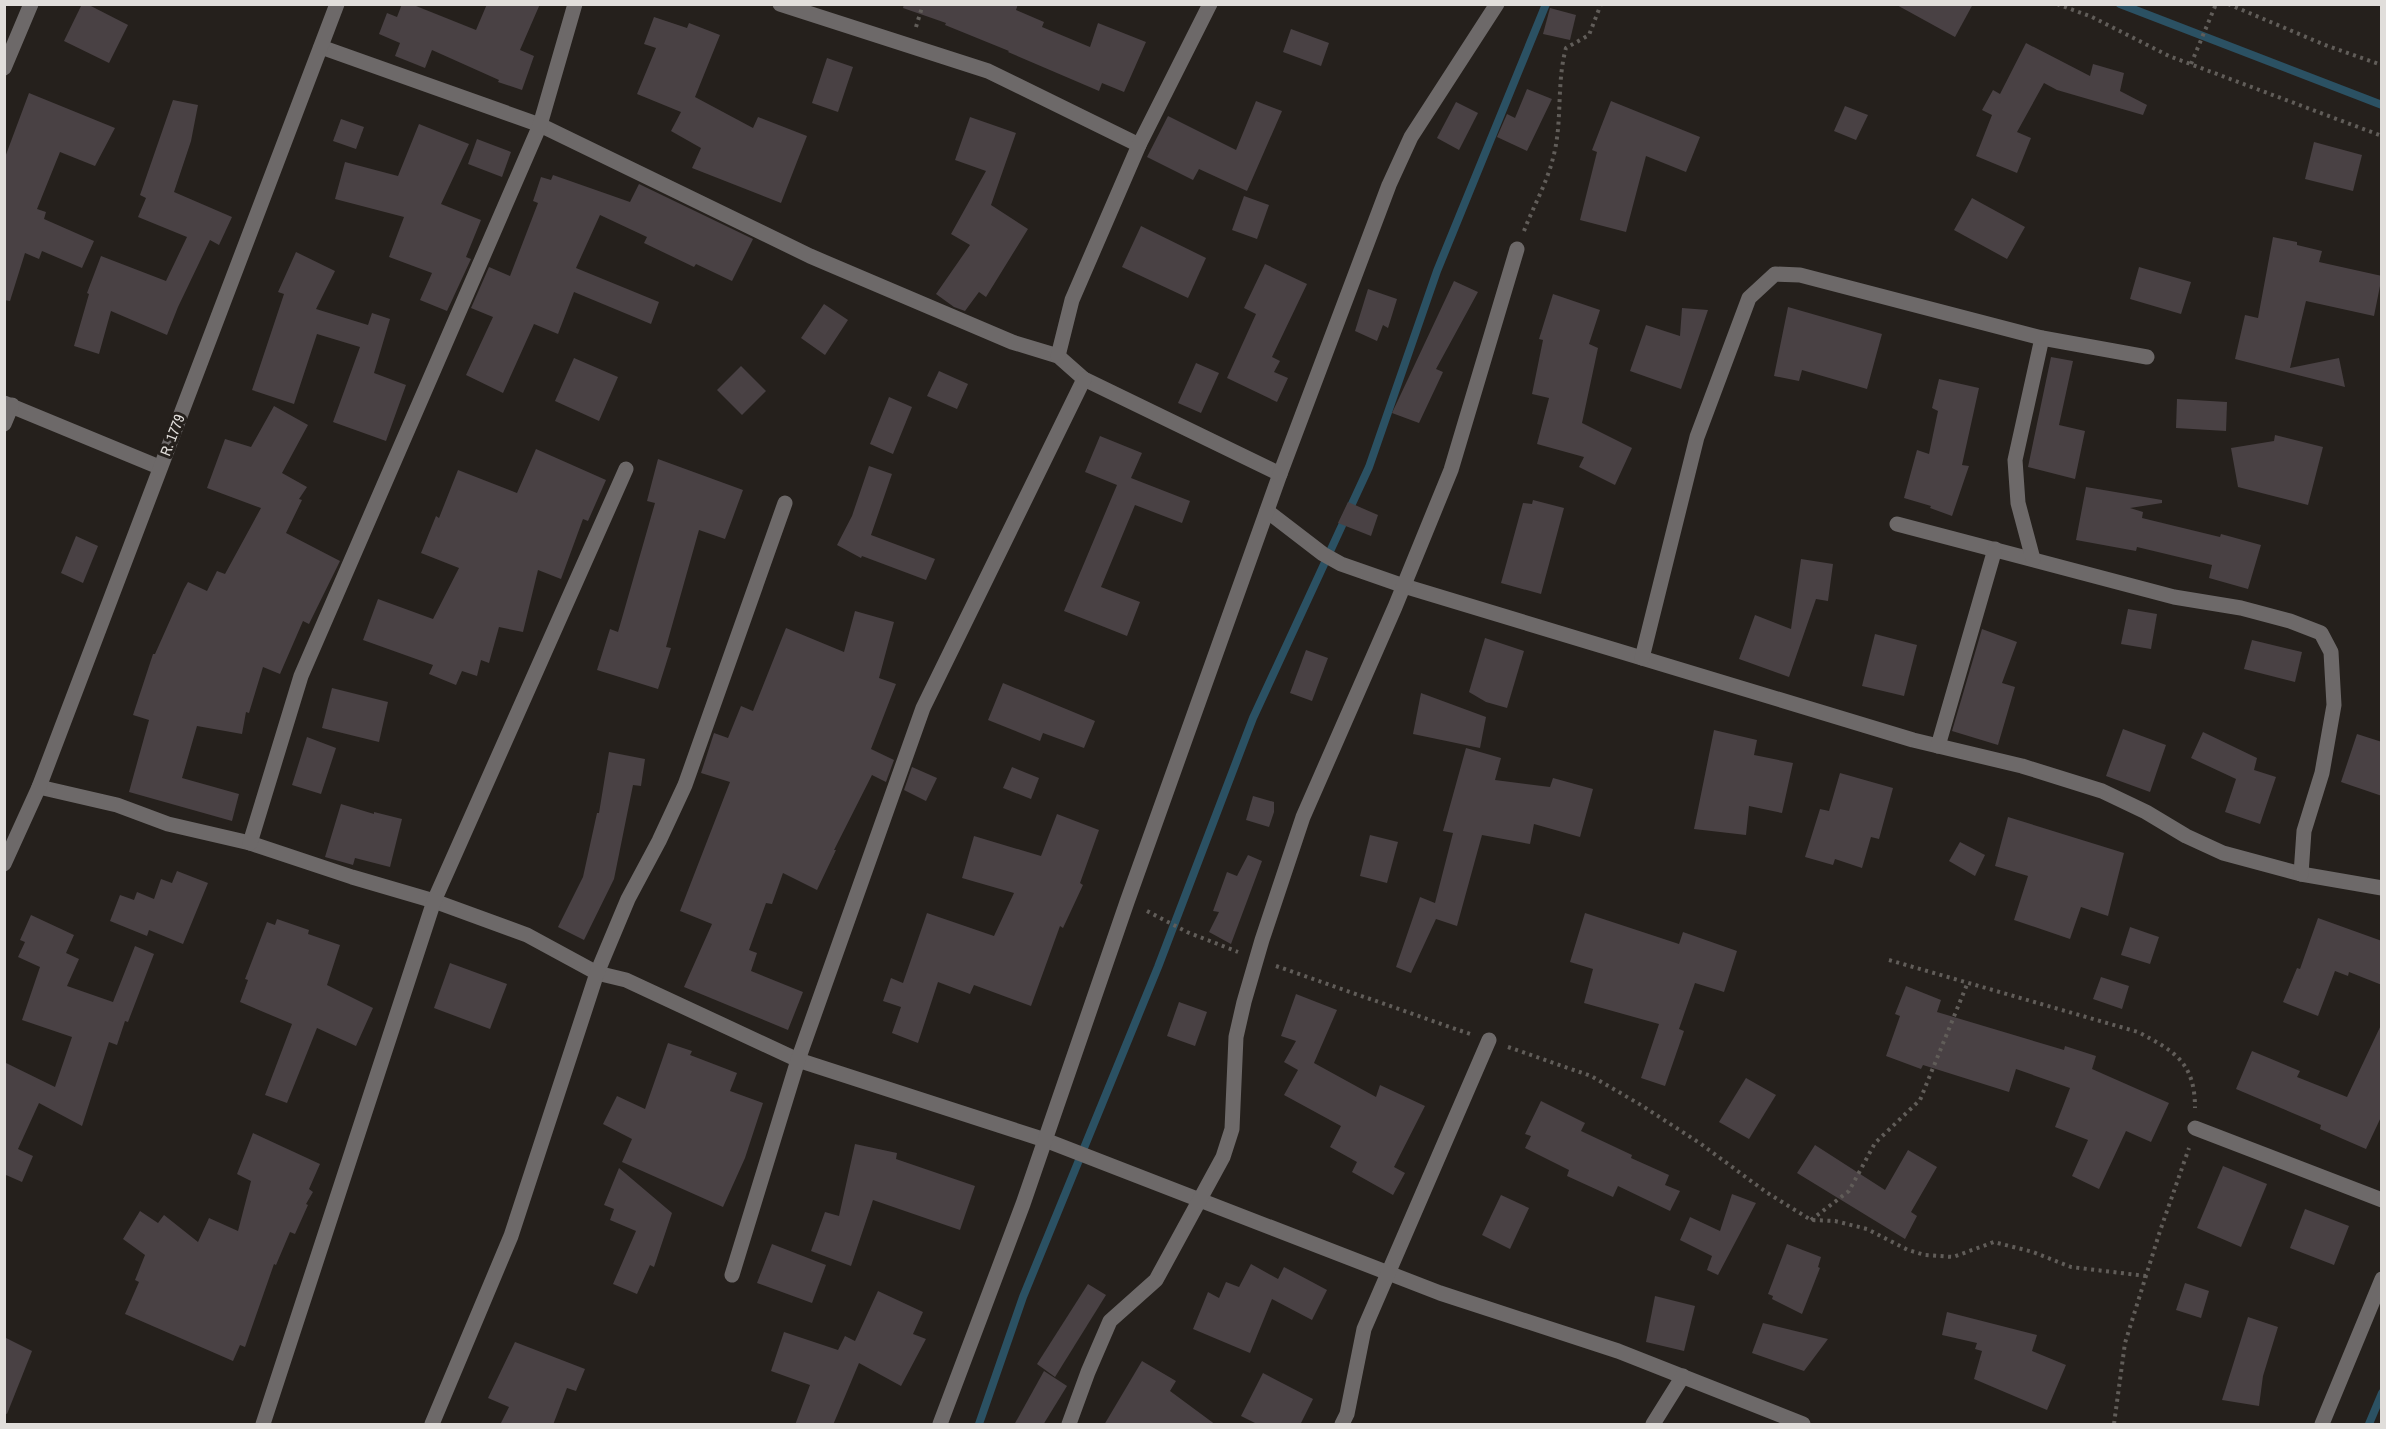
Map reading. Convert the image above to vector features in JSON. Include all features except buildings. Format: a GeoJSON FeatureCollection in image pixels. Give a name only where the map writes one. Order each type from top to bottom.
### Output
{"type":"FeatureCollection","features":[{"type":"Feature","properties":{"kind":"street"},"geometry":{"type":"LineString","coordinates":[[4,68],[31,4]]}},
{"type":"Feature","properties":{"kind":"street","name":"R. 1779"},"geometry":{"type":"LineString","coordinates":[[4,864],[39,787],[337,4]]}},
{"type":"Feature","properties":{"kind":"street"},"geometry":{"type":"LineString","coordinates":[[250,843],[301,676],[540,125],[575,4]]}},
{"type":"Feature","properties":{"kind":"street"},"geometry":{"type":"LineString","coordinates":[[780,4],[988,71],[1138,145]]}},
{"type":"Feature","properties":{"kind":"street"},"geometry":{"type":"LineString","coordinates":[[1058,356],[1072,300],[1138,145],[1210,4]]}},
{"type":"Feature","properties":{"kind":"street"},"geometry":{"type":"LineString","coordinates":[[940,1425],[1045,1140],[1280,474],[1389,185],[1411,137],[1497,4]]}},
{"type":"Feature","properties":{"kind":"street"},"geometry":{"type":"LineString","coordinates":[[321,47],[540,125],[810,256],[1012,342],[1058,356],[1084,379],[1280,474]]}},
{"type":"Feature","properties":{"kind":"street"},"geometry":{"type":"LineString","coordinates":[[1069,1425],[1110,1321],[1156,1280],[1223,1157],[1232,1129],[1236,1037],[1257,959],[1303,817],[1404,586],[1451,470],[1517,249]]}},
{"type":"Feature","properties":{"kind":"street"},"geometry":{"type":"LineString","coordinates":[[1642,658],[1697,437],[1749,298],[1775,274],[1800,275],[2042,338],[2147,357]]}},
{"type":"Feature","properties":{"kind":"street"},"geometry":{"type":"LineString","coordinates":[[2033,559],[2018,502],[2015,460],[2042,338]]}},
{"type":"Feature","properties":{"kind":"street"},"geometry":{"type":"LineString","coordinates":[[732,1275],[798,1060],[923,708],[1084,379]]}},
{"type":"Feature","properties":{"kind":"street"},"geometry":{"type":"LineString","coordinates":[[4,424],[8,404],[159,467]]}},
{"type":"Feature","properties":{"kind":"street"},"geometry":{"type":"LineString","coordinates":[[263,1425],[434,901],[626,469]]}},
{"type":"Feature","properties":{"kind":"street"},"geometry":{"type":"LineString","coordinates":[[432,1425],[511,1236],[597,973],[628,899],[685,785],[785,503]]}},
{"type":"Feature","properties":{"kind":"street"},"geometry":{"type":"LineString","coordinates":[[1267,511],[1323,554],[1341,564],[1404,586],[1938,746],[2022,766],[2102,791],[2223,853],[2301,874],[2382,888]]}},
{"type":"Feature","properties":{"kind":"street"},"geometry":{"type":"LineString","coordinates":[[1897,524],[2174,597],[2241,608],[2290,621],[2321,633],[2331,652],[2334,705],[2322,773],[2304,831],[2301,874]]}},
{"type":"Feature","properties":{"kind":"street"},"geometry":{"type":"LineString","coordinates":[[1938,746],[1995,549]]}},
{"type":"Feature","properties":{"kind":"street"},"geometry":{"type":"LineString","coordinates":[[39,787],[117,805],[168,824],[250,843],[434,901],[526,935],[597,973],[626,981],[798,1060],[1045,1140],[1440,1293],[1618,1351],[1800,1424]]}},
{"type":"Feature","properties":{"kind":"street"},"geometry":{"type":"LineString","coordinates":[[1342,1425],[1347,1414],[1364,1329],[1489,1040]]}},
{"type":"Feature","properties":{"kind":"street"},"geometry":{"type":"LineString","coordinates":[[2194,1128],[2382,1200]]}},
{"type":"Feature","properties":{"kind":"street"},"geometry":{"type":"LineString","coordinates":[[2322,1425],[2382,1279]]}},
{"type":"Feature","properties":{"kind":"street"},"geometry":{"type":"LineString","coordinates":[[1653,1425],[1683,1376]]}},
{"type":"Feature","properties":{"kind":"path"},"geometry":{"type":"LineString","coordinates":[[1517,249],[1553,158],[1561,66],[1566,48],[1589,35],[1601,4]]}},
{"type":"Feature","properties":{"kind":"path"},"geometry":{"type":"LineString","coordinates":[[2057,4],[2092,17],[2169,56],[2382,136]]}},
{"type":"Feature","properties":{"kind":"path"},"geometry":{"type":"LineString","coordinates":[[2191,64],[2216,4]]}},
{"type":"Feature","properties":{"kind":"path"},"geometry":{"type":"LineString","coordinates":[[2228,4],[2325,45],[2382,65]]}},
{"type":"Feature","properties":{"kind":"path"},"geometry":{"type":"LineString","coordinates":[[1168,921],[1186,932],[1257,959],[1591,1077],[1667,1121],[1766,1192],[1811,1220],[1835,1221],[1867,1229],[1908,1250],[1925,1255],[1953,1257],[1994,1242],[2033,1251],[2071,1267],[2146,1276]]}},
{"type":"Feature","properties":{"kind":"path"},"geometry":{"type":"LineString","coordinates":[[1888,960],[2138,1032],[2172,1050],[2187,1069],[2195,1096],[2194,1128],[2186,1162],[2160,1231],[2125,1343],[2114,1425]]}},
{"type":"Feature","properties":{"kind":"path"},"geometry":{"type":"LineString","coordinates":[[1811,1220],[1849,1191],[1875,1143],[1920,1100],[1968,982]]}},
{"type":"Feature","properties":{"kind":"waterway"},"geometry":{"type":"LineString","coordinates":[[979,1424],[1023,1297],[1158,967],[1253,718],[1369,467],[1437,271],[1546,4]]}},
{"type":"Feature","properties":{"kind":"waterway"},"geometry":{"type":"LineString","coordinates":[[2120,4],[2382,105]]}},
{"type":"Feature","properties":{"kind":"waterway"},"geometry":{"type":"LineString","coordinates":[[2369,1424],[2382,1393]]}}]}
